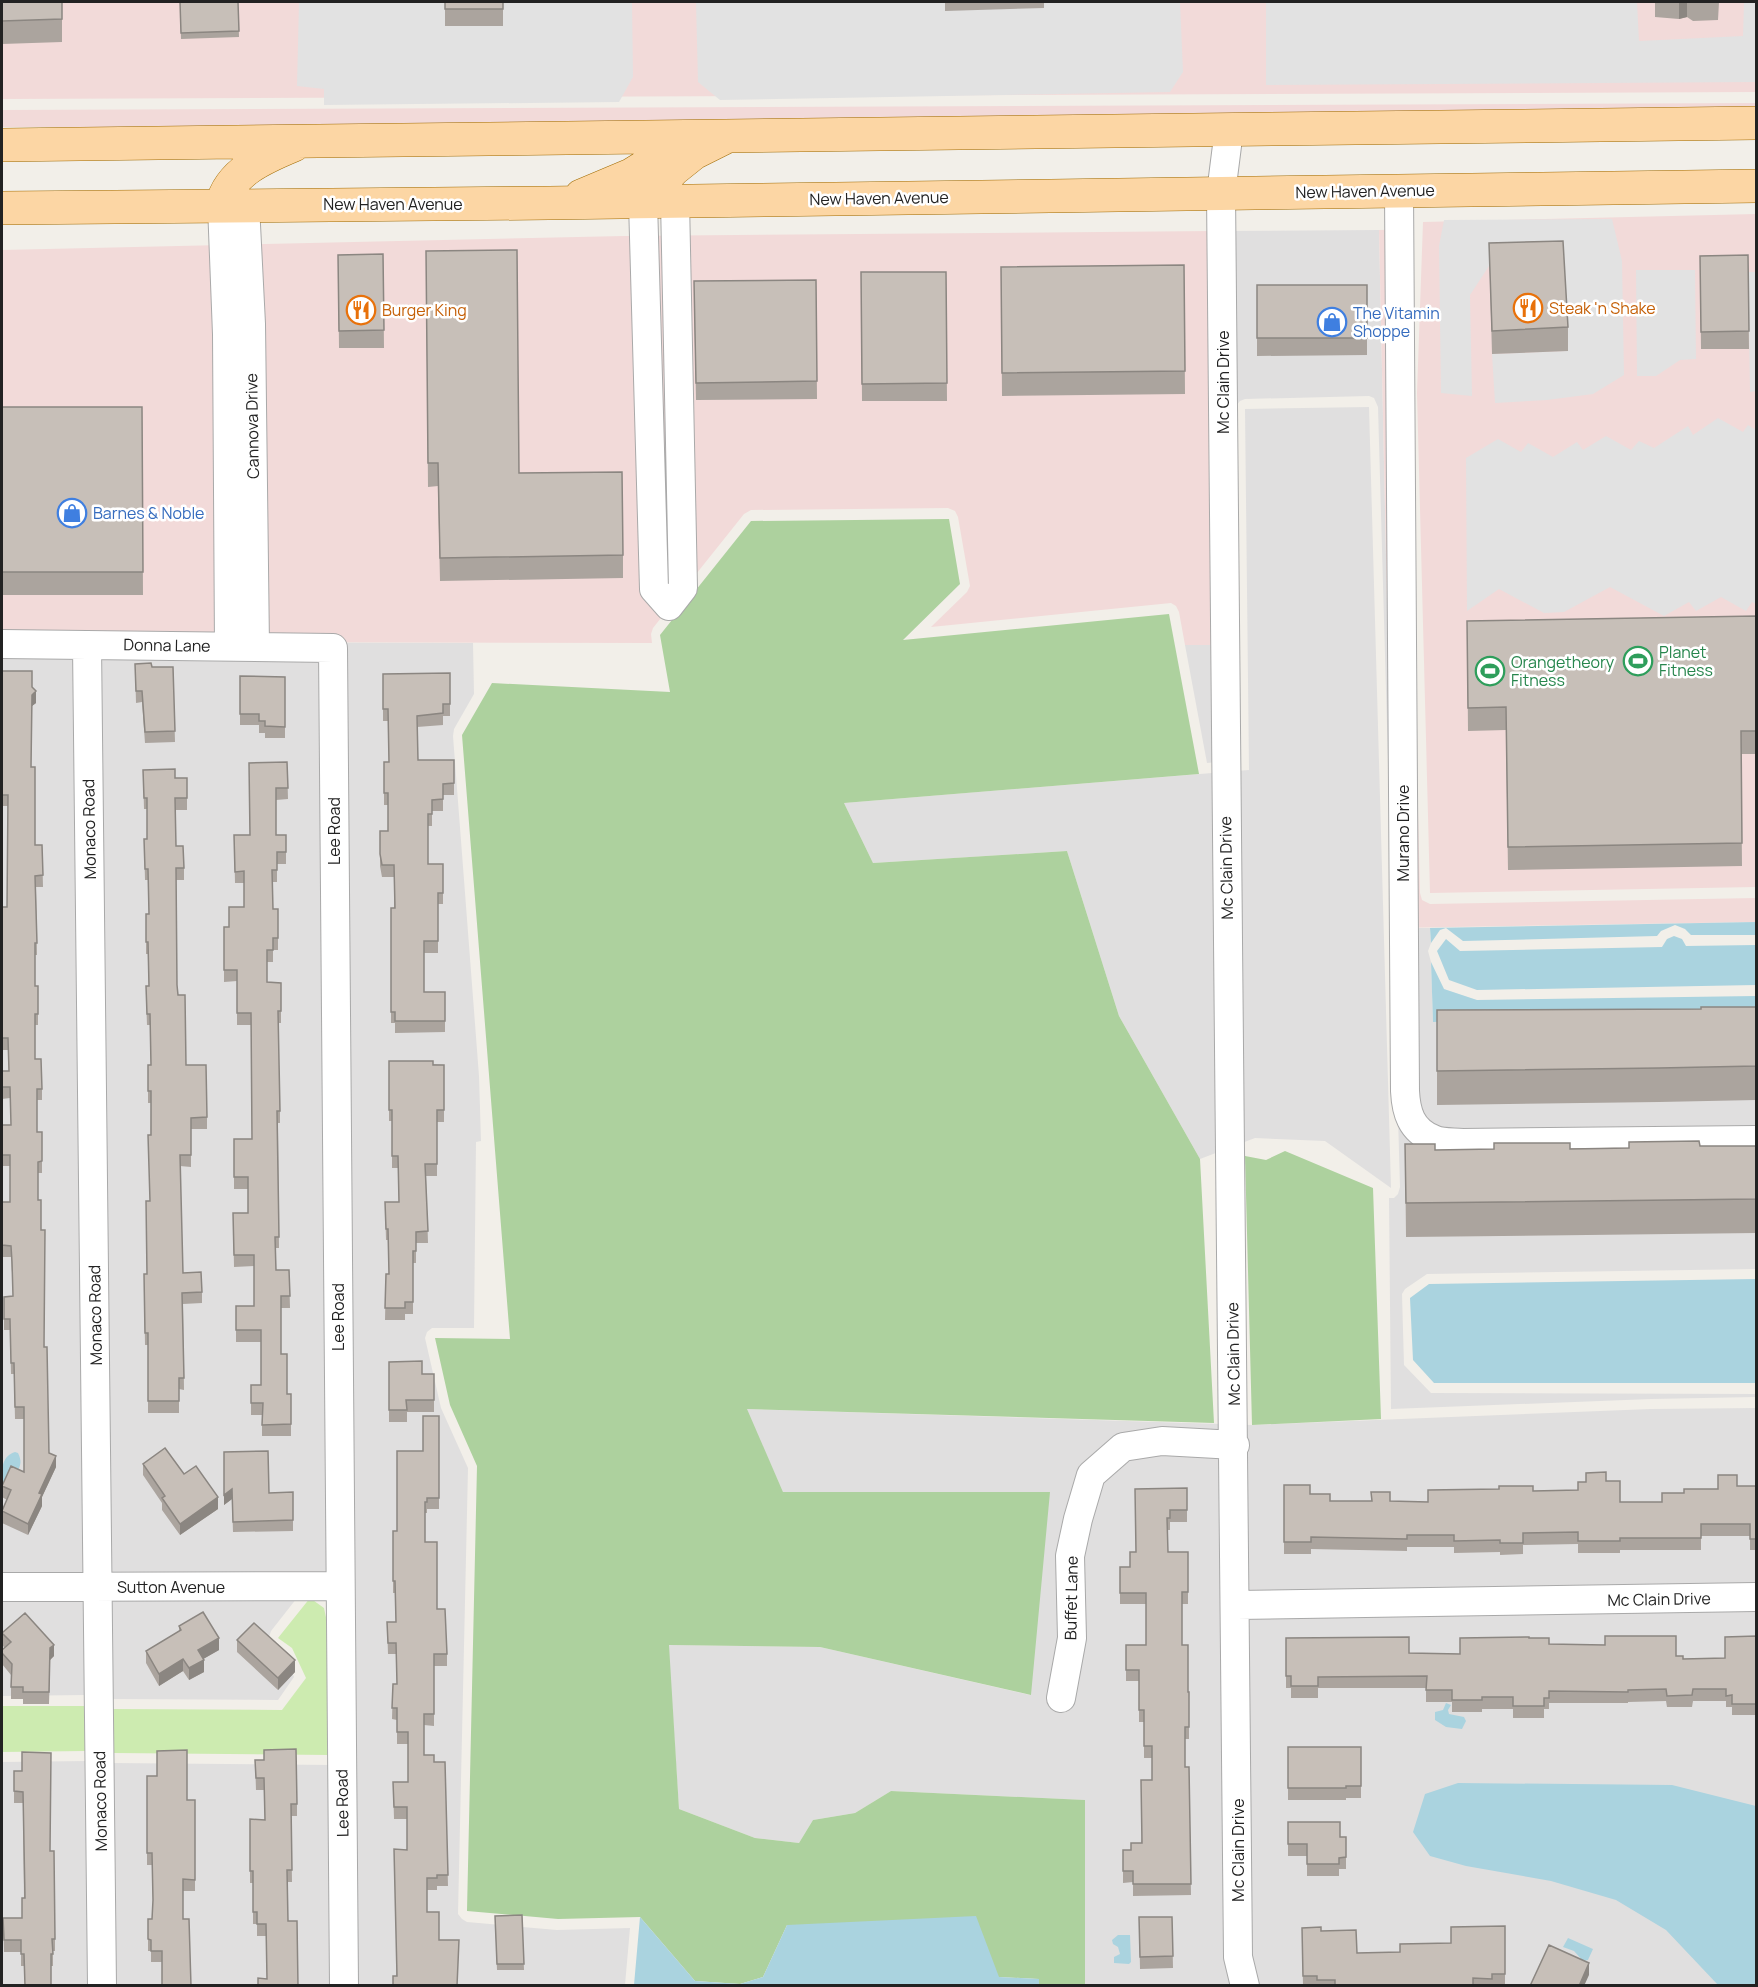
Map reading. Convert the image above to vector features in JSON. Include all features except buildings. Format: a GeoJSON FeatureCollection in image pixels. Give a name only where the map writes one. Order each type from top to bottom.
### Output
{"type":"FeatureCollection","features":[{"type":"Feature","properties":{"kind":"main road"},"geometry":{"type":"LineString","coordinates":[[2,145],[1756,123]]}},
{"type":"Feature","properties":{"kind":"main road"},"geometry":{"type":"LineString","coordinates":[[659,202],[674,169],[694,153],[728,136]]}},
{"type":"Feature","properties":{"kind":"main road"},"geometry":{"type":"LineString","coordinates":[[566,203],[631,175],[652,162],[671,137]]}},
{"type":"Feature","properties":{"kind":"main road"},"geometry":{"type":"LineString","coordinates":[[234,205],[229,187],[249,168],[304,141]]}},
{"type":"Feature","properties":{"kind":"main road","name":"New Haven Avenue"},"geometry":{"type":"LineString","coordinates":[[2,208],[659,202],[1756,186]]}},
{"type":"Feature","properties":{"kind":"street","name":"Mc Clain Drive"},"geometry":{"type":"LineString","coordinates":[[1228,130],[1221,193],[1225,820],[1237,1605],[1238,1958],[1245,1986]]}},
{"type":"Feature","properties":{"kind":"street","name":"Murano Drive"},"geometry":{"type":"LineString","coordinates":[[1398,191],[1406,1112],[1417,1128],[1433,1140],[1462,1143],[1756,1140]]}},
{"type":"Feature","properties":{"kind":"street"},"geometry":{"type":"LineString","coordinates":[[659,202],[683,588],[669,606],[654,589],[659,202]]}},
{"type":"Feature","properties":{"kind":"street","name":"Cannova Drive"},"geometry":{"type":"LineString","coordinates":[[234,205],[227,334],[242,646]]}},
{"type":"Feature","properties":{"kind":"street","name":"Donna Lane"},"geometry":{"type":"LineString","coordinates":[[2,644],[333,648]]}},
{"type":"Feature","properties":{"kind":"street","name":"Monaco Road"},"geometry":{"type":"LineString","coordinates":[[87,645],[102,1986]]}},
{"type":"Feature","properties":{"kind":"street","name":"Lee Road"},"geometry":{"type":"LineString","coordinates":[[333,648],[344,1986]]}},
{"type":"Feature","properties":{"kind":"street","name":"Buffet Lane"},"geometry":{"type":"LineString","coordinates":[[1061,1698],[1072,1638],[1070,1557],[1090,1475],[1123,1447],[1162,1441],[1234,1445]]}},
{"type":"Feature","properties":{"kind":"street","name":"Sutton Avenue"},"geometry":{"type":"LineString","coordinates":[[2,1587],[340,1587]]}},
{"type":"Feature","properties":{"kind":"street","name":"Mc Clain Drive"},"geometry":{"type":"LineString","coordinates":[[1237,1605],[1756,1597]]}},
{"type":"Feature","properties":{"kind":"shaded area"},"geometry":{"type":"Polygon","coordinates":[[[2,2],[1756,2],[1756,92],[2,99],[2,2]]]}},
{"type":"Feature","properties":{"kind":"shaded area"},"geometry":{"type":"Polygon","coordinates":[[[299,2],[632,2],[633,77],[619,102],[324,105],[324,89],[297,86],[299,2]]]}},
{"type":"Feature","properties":{"kind":"shaded area"},"geometry":{"type":"Polygon","coordinates":[[[696,2],[1180,2],[1183,72],[1170,92],[720,100],[698,82],[696,2]]]}},
{"type":"Feature","properties":{"kind":"shaded area"},"geometry":{"type":"Polygon","coordinates":[[[1266,2],[1637,2],[1639,41],[1743,36],[1744,2],[1756,2],[1756,82],[1266,85],[1266,2]]]}},
{"type":"Feature","properties":{"kind":"shaded area"},"geometry":{"type":"Polygon","coordinates":[[[1756,103],[1756,110],[2,127],[2,110],[1756,103]]]}},
{"type":"Feature","properties":{"kind":"shaded area"},"geometry":{"type":"Polygon","coordinates":[[[1756,214],[1756,887],[1430,893],[1417,393],[1423,222],[1756,214]]]}},
{"type":"Feature","properties":{"kind":"shaded area"},"geometry":{"type":"Polygon","coordinates":[[[1612,219],[1622,261],[1624,375],[1593,394],[1495,403],[1492,354],[1567,351],[1489,266],[1470,295],[1472,396],[1441,393],[1439,246],[1444,220],[1612,219]]]}},
{"type":"Feature","properties":{"kind":"shaded area"},"geometry":{"type":"Polygon","coordinates":[[[1414,229],[1408,393],[1420,893],[1422,900],[1430,904],[1756,898],[1756,922],[1394,928],[1379,230],[1414,229]]]}},
{"type":"Feature","properties":{"kind":"shaded area"},"geometry":{"type":"Polygon","coordinates":[[[1379,230],[1394,928],[1430,928],[1431,943],[1428,951],[1431,962],[1433,1022],[1756,1016],[1756,1269],[1427,1274],[1405,1289],[1402,1294],[1404,1365],[1431,1393],[1756,1394],[1756,1397],[1391,1409],[1389,1198],[1394,1198],[1398,1194],[1400,1187],[1378,407],[1374,398],[1369,396],[1245,399],[1236,406],[1240,760],[1207,763],[1185,645],[1218,645],[1213,231],[1379,230]]]}},
{"type":"Feature","properties":{"kind":"shaded area"},"geometry":{"type":"Polygon","coordinates":[[[1213,231],[1219,645],[1185,645],[1179,612],[1171,603],[931,627],[967,592],[970,586],[958,517],[955,511],[948,508],[751,510],[744,514],[653,628],[652,643],[199,642],[2,634],[2,250],[624,236],[1213,231]]]}},
{"type":"Feature","properties":{"kind":"shaded area"},"geometry":{"type":"Polygon","coordinates":[[[1636,270],[1695,270],[1696,359],[1680,360],[1656,376],[1637,376],[1636,270]]]}},
{"type":"Feature","properties":{"kind":"shaded area"},"geometry":{"type":"Polygon","coordinates":[[[1748,272],[1756,272],[1756,391],[1750,392],[1748,272]]]}},
{"type":"Feature","properties":{"kind":"shaded area"},"geometry":{"type":"Polygon","coordinates":[[[1369,407],[1391,1188],[1325,1141],[1255,1138],[1200,1159],[1119,1016],[1067,851],[873,863],[844,803],[1249,770],[1245,409],[1369,407]]]}},
{"type":"Feature","properties":{"kind":"shaded area"},"geometry":{"type":"Polygon","coordinates":[[[1718,418],[1743,432],[1748,425],[1756,430],[1756,604],[1752,602],[1746,611],[1721,597],[1696,611],[1689,602],[1664,616],[1610,587],[1564,612],[1544,613],[1499,589],[1467,611],[1466,458],[1498,439],[1521,452],[1528,443],[1553,457],[1577,442],[1583,450],[1606,436],[1631,450],[1639,441],[1654,448],[1688,426],[1693,435],[1718,418]]]}},
{"type":"Feature","properties":{"kind":"shaded area"},"geometry":{"type":"Polygon","coordinates":[[[2,634],[200,642],[473,643],[474,694],[454,729],[453,736],[479,1076],[481,1141],[476,1142],[474,1328],[432,1328],[427,1332],[425,1338],[441,1408],[468,1468],[458,1914],[467,1922],[557,1930],[630,1928],[625,1985],[2,1985],[2,1762],[88,1761],[85,1695],[2,1696],[2,634]],[[304,1589],[271,1631],[269,1637],[285,1655],[294,1677],[278,1700],[108,1699],[111,1763],[332,1765],[331,1602],[304,1589]]]}},
{"type":"Feature","properties":{"kind":"shaded area"},"geometry":{"type":"Polygon","coordinates":[[[1756,1408],[1756,1985],[1085,1985],[1085,1800],[891,1791],[855,1813],[813,1820],[799,1843],[755,1838],[679,1809],[668,1645],[820,1647],[1030,1695],[1049,1492],[783,1492],[746,1409],[1252,1425],[1651,1409],[1756,1408]]]}},
{"type":"Feature","properties":{"kind":"green space"},"geometry":{"type":"Polygon","coordinates":[[[949,519],[960,584],[903,640],[1169,614],[1199,774],[844,803],[873,863],[1067,851],[1119,1016],[1200,1159],[1214,1423],[747,1409],[783,1492],[1050,1492],[1031,1695],[820,1647],[669,1645],[679,1809],[755,1838],[799,1843],[813,1820],[855,1813],[891,1791],[1085,1800],[1085,1985],[1039,1985],[1039,1979],[999,1977],[787,1925],[763,1977],[740,1984],[695,1981],[640,1917],[558,1919],[467,1911],[477,1466],[450,1405],[435,1338],[510,1339],[462,735],[492,683],[670,692],[660,635],[751,521],[949,519]]]}},
{"type":"Feature","properties":{"kind":"green space"},"geometry":{"type":"Polygon","coordinates":[[[1285,1151],[1373,1188],[1381,1419],[1252,1425],[1245,1156],[1266,1160],[1285,1151]]]}},
{"type":"Feature","properties":{"kind":"green space"},"geometry":{"type":"Polygon","coordinates":[[[310,1598],[324,1608],[329,1632],[330,1755],[114,1753],[111,1709],[282,1710],[306,1678],[292,1648],[278,1638],[310,1598]]]}},
{"type":"Feature","properties":{"kind":"green space"},"geometry":{"type":"Polygon","coordinates":[[[2,1706],[85,1706],[85,1751],[2,1752],[2,1706]]]}},
{"type":"Feature","properties":{"kind":"water"},"geometry":{"type":"Polygon","coordinates":[[[1756,922],[1756,935],[1691,935],[1685,929],[1675,925],[1661,931],[1657,936],[1463,941],[1446,928],[1440,930],[1431,943],[1430,928],[1756,922]]]}},
{"type":"Feature","properties":{"kind":"water"},"geometry":{"type":"Polygon","coordinates":[[[1674,936],[1682,939],[1686,946],[1756,945],[1756,985],[1477,990],[1449,980],[1437,951],[1446,939],[1460,951],[1662,947],[1667,939],[1674,936]]]}},
{"type":"Feature","properties":{"kind":"water"},"geometry":{"type":"Polygon","coordinates":[[[1431,962],[1444,989],[1477,1000],[1756,996],[1756,1016],[1433,1022],[1431,962]]]}},
{"type":"Feature","properties":{"kind":"water"},"geometry":{"type":"Polygon","coordinates":[[[1756,1279],[1756,1383],[1434,1383],[1413,1360],[1410,1298],[1429,1284],[1756,1279]]]}},
{"type":"Feature","properties":{"kind":"water"},"geometry":{"type":"Polygon","coordinates":[[[15,1452],[18,1453],[20,1459],[19,1467],[4,1486],[2,1475],[4,1461],[15,1452]]]}},
{"type":"Feature","properties":{"kind":"water"},"geometry":{"type":"Polygon","coordinates":[[[1446,1703],[1451,1705],[1448,1710],[1449,1714],[1464,1717],[1466,1721],[1462,1729],[1446,1727],[1435,1720],[1435,1712],[1443,1710],[1446,1703]]]}},
{"type":"Feature","properties":{"kind":"water"},"geometry":{"type":"Polygon","coordinates":[[[1458,1783],[1672,1785],[1756,1806],[1756,1985],[1718,1985],[1666,1930],[1616,1900],[1551,1881],[1466,1866],[1430,1856],[1413,1832],[1425,1794],[1458,1783]]]}},
{"type":"Feature","properties":{"kind":"water"},"geometry":{"type":"Polygon","coordinates":[[[976,1916],[999,1977],[1039,1979],[1039,1985],[634,1985],[640,1917],[695,1981],[740,1984],[763,1977],[787,1925],[976,1916]]]}},
{"type":"Feature","properties":{"kind":"water"},"geometry":{"type":"Polygon","coordinates":[[[1118,1935],[1130,1935],[1131,1962],[1129,1964],[1114,1963],[1114,1957],[1120,1954],[1112,1940],[1118,1935]]]}},
{"type":"Feature","properties":{"kind":"water"},"geometry":{"type":"Polygon","coordinates":[[[1568,1938],[1593,1949],[1588,1960],[1583,1961],[1574,1951],[1563,1947],[1568,1938]]]}},
{"type":"Feature","properties":{"kind":"place","name":"Steak 'n Shake"},"geometry":{"type":"Point","coordinates":[1528,308]}},
{"type":"Feature","properties":{"kind":"place","name":"Burger King"},"geometry":{"type":"Point","coordinates":[361,310]}},
{"type":"Feature","properties":{"kind":"place","name":"The Vitamin Shoppe"},"geometry":{"type":"Point","coordinates":[1332,322]}},
{"type":"Feature","properties":{"kind":"place","name":"Barnes & Noble"},"geometry":{"type":"Point","coordinates":[72,513]}},
{"type":"Feature","properties":{"kind":"place","name":"Planet Fitness"},"geometry":{"type":"Point","coordinates":[1638,661]}},
{"type":"Feature","properties":{"kind":"place","name":"Orangetheory Fitness"},"geometry":{"type":"Point","coordinates":[1490,671]}}]}
